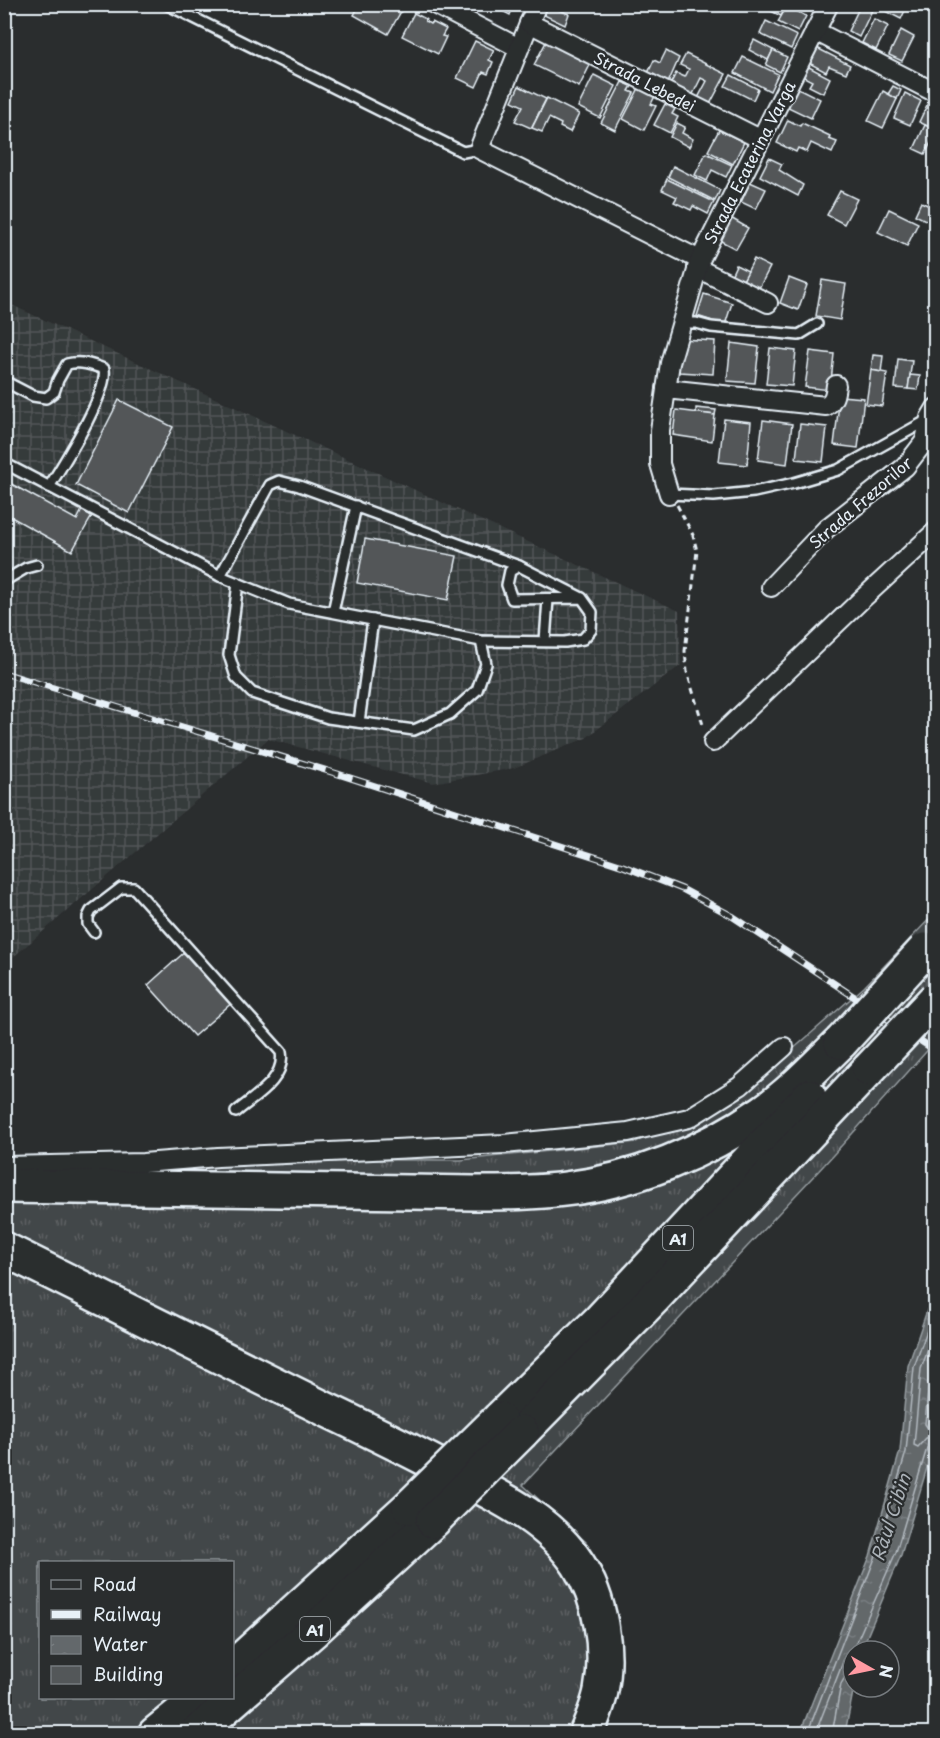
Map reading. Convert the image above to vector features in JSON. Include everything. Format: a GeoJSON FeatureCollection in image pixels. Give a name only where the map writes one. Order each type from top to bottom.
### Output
{"type":"FeatureCollection","features":[{"type":"Feature","properties":{"kind":"highway","name":"A1"},"geometry":{"type":"LineString","coordinates":[[195,1734],[312,1632],[654,1298],[860,1060],[933,952]]}},
{"type":"Feature","properties":{"kind":"highway","name":"A1"},"geometry":{"type":"LineString","coordinates":[[860,1060],[936,998]]}},
{"type":"Feature","properties":{"kind":"highway"},"geometry":{"type":"LineString","coordinates":[[4,1186],[474,1194],[529,1193],[595,1185],[667,1163],[737,1129],[794,1087],[860,1060],[936,1016]]}},
{"type":"Feature","properties":{"kind":"highway"},"geometry":{"type":"LineString","coordinates":[[4,1249],[431,1461],[535,1519],[562,1544],[578,1564],[598,1612],[603,1667],[601,1691],[586,1734]]}},
{"type":"Feature","properties":{"kind":"highway","name":"A1"},"geometry":{"type":"LineString","coordinates":[[234,1666],[429,1518]]}},
{"type":"Feature","properties":{"kind":"highway"},"geometry":{"type":"LineString","coordinates":[[214,1734],[319,1642],[429,1518]]}},
{"type":"Feature","properties":{"kind":"highway"},"geometry":{"type":"LineString","coordinates":[[155,1734],[198,1699]]}},
{"type":"Feature","properties":{"kind":"street"},"geometry":{"type":"LineString","coordinates":[[434,4],[519,48]]}},
{"type":"Feature","properties":{"kind":"street"},"geometry":{"type":"LineString","coordinates":[[479,149],[537,4]]}},
{"type":"Feature","properties":{"kind":"street","name":"Strada Ecaterina Varga"},"geometry":{"type":"LineString","coordinates":[[479,149],[699,264],[829,4]]}},
{"type":"Feature","properties":{"kind":"street","name":"Strada Lebedei"},"geometry":{"type":"LineString","coordinates":[[529,23],[760,140]]}},
{"type":"Feature","properties":{"kind":"street"},"geometry":{"type":"LineString","coordinates":[[815,31],[936,93]]}},
{"type":"Feature","properties":{"kind":"street"},"geometry":{"type":"LineString","coordinates":[[669,494],[660,464],[660,430],[670,363],[699,264],[768,303]]}},
{"type":"Feature","properties":{"kind":"street"},"geometry":{"type":"LineString","coordinates":[[666,389],[826,406],[834,397],[836,385]]}},
{"type":"Feature","properties":{"kind":"street","name":"Strada Frezorilor"},"geometry":{"type":"LineString","coordinates":[[771,587],[827,528],[905,467],[925,441],[933,413]]}},
{"type":"Feature","properties":{"kind":"street"},"geometry":{"type":"LineString","coordinates":[[713,742],[852,608],[936,531]]}},
{"type":"Feature","properties":{"kind":"street"},"geometry":{"type":"LineString","coordinates":[[4,1166],[143,1163],[218,1157],[504,1144],[628,1132],[689,1118],[740,1086],[784,1047]]}},
{"type":"Feature","properties":{"kind":"lane"},"geometry":{"type":"LineString","coordinates":[[166,4],[463,152],[479,149]]}},
{"type":"Feature","properties":{"kind":"lane"},"geometry":{"type":"LineString","coordinates":[[680,323],[800,335],[817,324]]}},
{"type":"Feature","properties":{"kind":"lane"},"geometry":{"type":"LineString","coordinates":[[4,381],[33,396],[46,398],[54,392],[67,364],[87,363],[104,369],[105,376],[94,406],[76,443],[49,487]]}},
{"type":"Feature","properties":{"kind":"lane"},"geometry":{"type":"LineString","coordinates":[[669,494],[714,496],[744,493],[795,483],[838,470],[933,413]]}},
{"type":"Feature","properties":{"kind":"lane"},"geometry":{"type":"LineString","coordinates":[[4,463],[220,576],[289,604],[481,641],[583,639],[591,630],[592,612],[582,598],[519,566],[356,506],[279,481],[270,486],[220,576]]}},
{"type":"Feature","properties":{"kind":"lane"},"geometry":{"type":"LineString","coordinates":[[333,612],[356,506]]}},
{"type":"Feature","properties":{"kind":"lane"},"geometry":{"type":"LineString","coordinates":[[4,580],[26,568],[37,565]]}},
{"type":"Feature","properties":{"kind":"lane"},"geometry":{"type":"LineString","coordinates":[[519,566],[510,571],[507,585],[512,599],[582,598]]}},
{"type":"Feature","properties":{"kind":"lane"},"geometry":{"type":"LineString","coordinates":[[238,583],[229,655],[236,677],[252,693],[328,718],[414,730],[450,714],[477,690],[486,664],[481,641]]}},
{"type":"Feature","properties":{"kind":"lane"},"geometry":{"type":"LineString","coordinates":[[545,641],[548,599]]}},
{"type":"Feature","properties":{"kind":"lane"},"geometry":{"type":"LineString","coordinates":[[359,722],[373,620]]}},
{"type":"Feature","properties":{"kind":"lane"},"geometry":{"type":"LineString","coordinates":[[94,932],[88,924],[91,911],[121,888],[134,888],[281,1052],[283,1060],[279,1074],[236,1113]]}},
{"type":"Feature","properties":{"kind":"path"},"geometry":{"type":"LineString","coordinates":[[669,494],[693,535],[697,551],[685,651],[687,672],[704,727],[713,742]]}},
{"type":"Feature","properties":{"kind":"shaded area"},"geometry":{"type":"Polygon","coordinates":[[[5,302],[679,611],[681,665],[586,738],[514,768],[433,783],[268,739],[5,964],[5,302]]]}},
{"type":"Feature","properties":{"kind":"green space"},"geometry":{"type":"Polygon","coordinates":[[[935,913],[935,1042],[824,1165],[523,1485],[586,1542],[603,1571],[613,1603],[616,1697],[608,1733],[5,1734],[5,1159],[461,1160],[636,1142],[775,1065],[864,987],[935,913]]]}},
{"type":"Feature","properties":{"kind":"water","name":"Râul Cibin"},"geometry":{"type":"Polygon","coordinates":[[[935,1287],[935,1441],[901,1555],[866,1639],[841,1639],[841,1699],[852,1699],[845,1733],[800,1733],[870,1556],[900,1451],[908,1366],[935,1287]]]}},
{"type":"Feature","properties":{"kind":"building"},"geometry":{"type":"Polygon","coordinates":[[[360,4],[397,4],[403,8],[388,34],[354,15],[360,4]]]}},
{"type":"Feature","properties":{"kind":"building"},"geometry":{"type":"Polygon","coordinates":[[[489,4],[514,4],[510,15],[489,4]]]}},
{"type":"Feature","properties":{"kind":"building"},"geometry":{"type":"Polygon","coordinates":[[[549,4],[562,4],[559,10],[569,14],[565,25],[544,15],[549,4]]]}},
{"type":"Feature","properties":{"kind":"building"},"geometry":{"type":"Polygon","coordinates":[[[762,4],[787,6],[781,16],[761,6],[762,4]]]}},
{"type":"Feature","properties":{"kind":"building"},"geometry":{"type":"Polygon","coordinates":[[[861,4],[874,6],[859,37],[848,31],[861,4]]]}},
{"type":"Feature","properties":{"kind":"building"},"geometry":{"type":"Polygon","coordinates":[[[881,4],[908,4],[901,19],[879,8],[881,4]]]}},
{"type":"Feature","properties":{"kind":"building"},"geometry":{"type":"Polygon","coordinates":[[[787,6],[806,16],[798,32],[778,22],[787,6]]]}},
{"type":"Feature","properties":{"kind":"building"},"geometry":{"type":"Polygon","coordinates":[[[414,13],[426,19],[425,21],[430,24],[432,22],[446,29],[442,36],[446,37],[438,54],[402,36],[414,13]]]}},
{"type":"Feature","properties":{"kind":"building"},"geometry":{"type":"Polygon","coordinates":[[[874,19],[888,26],[876,50],[862,43],[874,19]]]}},
{"type":"Feature","properties":{"kind":"building"},"geometry":{"type":"Polygon","coordinates":[[[766,21],[797,36],[791,49],[760,34],[766,21]]]}},
{"type":"Feature","properties":{"kind":"building"},"geometry":{"type":"Polygon","coordinates":[[[901,30],[914,37],[902,61],[889,55],[901,30]]]}},
{"type":"Feature","properties":{"kind":"building"},"geometry":{"type":"Polygon","coordinates":[[[754,40],[773,50],[768,60],[749,50],[754,40]]]}},
{"type":"Feature","properties":{"kind":"building"},"geometry":{"type":"Polygon","coordinates":[[[475,41],[494,50],[489,60],[493,62],[488,74],[483,72],[476,87],[457,78],[475,41]]]}},
{"type":"Feature","properties":{"kind":"building"},"geometry":{"type":"Polygon","coordinates":[[[546,42],[591,63],[579,87],[534,65],[546,42]]]}},
{"type":"Feature","properties":{"kind":"building"},"geometry":{"type":"Polygon","coordinates":[[[817,48],[850,65],[846,73],[829,66],[826,72],[809,63],[817,48]]]}},
{"type":"Feature","properties":{"kind":"building"},"geometry":{"type":"Polygon","coordinates":[[[773,50],[787,57],[780,72],[766,65],[773,50]]]}},
{"type":"Feature","properties":{"kind":"building"},"geometry":{"type":"Polygon","coordinates":[[[666,51],[679,58],[668,83],[648,73],[654,60],[660,63],[666,51]]]}},
{"type":"Feature","properties":{"kind":"building"},"geometry":{"type":"Polygon","coordinates":[[[686,54],[726,74],[710,104],[698,98],[707,81],[701,78],[692,96],[670,85],[676,73],[685,77],[689,69],[680,65],[686,54]]]}},
{"type":"Feature","properties":{"kind":"building"},"geometry":{"type":"Polygon","coordinates":[[[743,57],[778,74],[770,91],[735,73],[743,57]]]}},
{"type":"Feature","properties":{"kind":"building"},"geometry":{"type":"Polygon","coordinates":[[[807,66],[830,78],[823,93],[809,86],[812,81],[802,76],[807,66]]]}},
{"type":"Feature","properties":{"kind":"building"},"geometry":{"type":"Polygon","coordinates":[[[594,75],[616,86],[600,118],[578,107],[594,75]]]}},
{"type":"Feature","properties":{"kind":"building"},"geometry":{"type":"Polygon","coordinates":[[[731,75],[758,89],[753,100],[725,86],[731,75]]]}},
{"type":"Feature","properties":{"kind":"building"},"geometry":{"type":"Polygon","coordinates":[[[622,82],[632,86],[629,91],[634,93],[615,130],[601,123],[622,82]]]}},
{"type":"Feature","properties":{"kind":"building"},"geometry":{"type":"Polygon","coordinates":[[[519,86],[546,99],[531,128],[515,121],[523,106],[512,101],[519,86]]]}},
{"type":"Feature","properties":{"kind":"building"},"geometry":{"type":"Polygon","coordinates":[[[893,86],[901,90],[897,99],[888,94],[893,86]]]}},
{"type":"Feature","properties":{"kind":"building"},"geometry":{"type":"Polygon","coordinates":[[[796,87],[820,99],[811,118],[786,106],[796,87]]]}},
{"type":"Feature","properties":{"kind":"building"},"geometry":{"type":"Polygon","coordinates":[[[639,88],[655,96],[651,104],[656,106],[644,130],[623,119],[639,88]]]}},
{"type":"Feature","properties":{"kind":"building"},"geometry":{"type":"Polygon","coordinates":[[[883,91],[897,99],[883,128],[868,121],[883,91]]]}},
{"type":"Feature","properties":{"kind":"building"},"geometry":{"type":"Polygon","coordinates":[[[905,93],[921,101],[910,125],[894,118],[905,93]]]}},
{"type":"Feature","properties":{"kind":"building"},"geometry":{"type":"Polygon","coordinates":[[[547,98],[579,114],[570,132],[549,118],[542,132],[532,128],[547,98]]]}},
{"type":"Feature","properties":{"kind":"building"},"geometry":{"type":"Polygon","coordinates":[[[928,103],[936,106],[936,130],[919,122],[928,103]]]}},
{"type":"Feature","properties":{"kind":"building"},"geometry":{"type":"Polygon","coordinates":[[[665,104],[675,109],[672,114],[678,117],[670,133],[654,125],[665,104]]]}},
{"type":"Feature","properties":{"kind":"building"},"geometry":{"type":"Polygon","coordinates":[[[788,120],[800,126],[802,123],[830,136],[829,139],[837,142],[832,153],[811,143],[807,152],[798,148],[796,152],[777,143],[788,120]]]}},
{"type":"Feature","properties":{"kind":"building"},"geometry":{"type":"Polygon","coordinates":[[[677,123],[685,127],[682,133],[693,139],[689,147],[670,137],[677,123]]]}},
{"type":"Feature","properties":{"kind":"building"},"geometry":{"type":"Polygon","coordinates":[[[925,125],[936,130],[936,133],[925,154],[914,149],[925,125]]]}},
{"type":"Feature","properties":{"kind":"building"},"geometry":{"type":"Polygon","coordinates":[[[719,130],[744,142],[733,164],[708,151],[719,130]]]}},
{"type":"Feature","properties":{"kind":"building"},"geometry":{"type":"Polygon","coordinates":[[[706,153],[732,165],[726,177],[712,170],[707,181],[695,175],[706,153]]]}},
{"type":"Feature","properties":{"kind":"building"},"geometry":{"type":"Polygon","coordinates":[[[769,158],[782,164],[779,170],[803,185],[798,196],[760,176],[769,158]]]}},
{"type":"Feature","properties":{"kind":"building"},"geometry":{"type":"Polygon","coordinates":[[[673,166],[720,190],[715,201],[668,177],[673,166]]]}},
{"type":"Feature","properties":{"kind":"building"},"geometry":{"type":"Polygon","coordinates":[[[667,179],[714,202],[708,214],[693,206],[691,210],[674,202],[677,197],[662,190],[667,179]]]}},
{"type":"Feature","properties":{"kind":"building"},"geometry":{"type":"Polygon","coordinates":[[[750,182],[766,189],[756,209],[741,202],[750,182]]]}},
{"type":"Feature","properties":{"kind":"building"},"geometry":{"type":"Polygon","coordinates":[[[840,191],[857,199],[844,224],[827,215],[840,191]]]}},
{"type":"Feature","properties":{"kind":"building"},"geometry":{"type":"Polygon","coordinates":[[[921,202],[936,209],[936,225],[915,215],[921,202]]]}},
{"type":"Feature","properties":{"kind":"building"},"geometry":{"type":"Polygon","coordinates":[[[889,209],[918,223],[907,246],[878,232],[889,209]]]}},
{"type":"Feature","properties":{"kind":"building"},"geometry":{"type":"Polygon","coordinates":[[[729,217],[748,228],[736,249],[717,239],[729,217]]]}},
{"type":"Feature","properties":{"kind":"building"},"geometry":{"type":"Polygon","coordinates":[[[754,259],[770,267],[758,290],[742,282],[754,259]]]}},
{"type":"Feature","properties":{"kind":"building"},"geometry":{"type":"Polygon","coordinates":[[[736,265],[748,271],[742,282],[731,276],[736,265]]]}},
{"type":"Feature","properties":{"kind":"building"},"geometry":{"type":"Polygon","coordinates":[[[789,278],[807,285],[798,310],[780,303],[789,278]]]}},
{"type":"Feature","properties":{"kind":"building"},"geometry":{"type":"Polygon","coordinates":[[[822,280],[846,284],[840,320],[816,316],[822,280]]]}},
{"type":"Feature","properties":{"kind":"building"},"geometry":{"type":"Polygon","coordinates":[[[704,294],[732,303],[725,325],[697,316],[704,294]]]}},
{"type":"Feature","properties":{"kind":"building"},"geometry":{"type":"Polygon","coordinates":[[[681,339],[715,341],[713,374],[679,372],[681,339]]]}},
{"type":"Feature","properties":{"kind":"building"},"geometry":{"type":"Polygon","coordinates":[[[731,343],[759,347],[755,383],[727,381],[731,343]]]}},
{"type":"Feature","properties":{"kind":"building"},"geometry":{"type":"Polygon","coordinates":[[[770,348],[796,351],[792,386],[766,384],[770,348]]]}},
{"type":"Feature","properties":{"kind":"building"},"geometry":{"type":"Polygon","coordinates":[[[810,351],[834,354],[830,390],[805,387],[810,351]]]}},
{"type":"Feature","properties":{"kind":"building"},"geometry":{"type":"Polygon","coordinates":[[[873,355],[883,356],[881,372],[871,370],[873,355]]]}},
{"type":"Feature","properties":{"kind":"building"},"geometry":{"type":"Polygon","coordinates":[[[898,359],[912,361],[908,389],[895,388],[898,359]]]}},
{"type":"Feature","properties":{"kind":"building"},"geometry":{"type":"Polygon","coordinates":[[[871,370],[887,373],[882,406],[866,404],[871,370]]]}},
{"type":"Feature","properties":{"kind":"building"},"geometry":{"type":"Polygon","coordinates":[[[910,375],[920,376],[918,390],[908,389],[910,375]]]}},
{"type":"Feature","properties":{"kind":"building"},"geometry":{"type":"Polygon","coordinates":[[[840,396],[864,398],[858,448],[834,445],[840,396]]]}},
{"type":"Feature","properties":{"kind":"building"},"geometry":{"type":"Polygon","coordinates":[[[119,400],[173,427],[129,513],[76,485],[119,400]]]}},
{"type":"Feature","properties":{"kind":"building"},"geometry":{"type":"Polygon","coordinates":[[[696,408],[716,410],[715,415],[696,413],[696,408]]]}},
{"type":"Feature","properties":{"kind":"building"},"geometry":{"type":"Polygon","coordinates":[[[676,410],[715,415],[712,441],[673,435],[676,410]]]}},
{"type":"Feature","properties":{"kind":"building"},"geometry":{"type":"Polygon","coordinates":[[[724,419],[751,422],[747,465],[719,462],[724,419]]]}},
{"type":"Feature","properties":{"kind":"building"},"geometry":{"type":"Polygon","coordinates":[[[763,420],[792,424],[787,464],[758,460],[763,420]]]}},
{"type":"Feature","properties":{"kind":"building"},"geometry":{"type":"Polygon","coordinates":[[[800,424],[827,427],[823,462],[796,459],[800,424]]]}},
{"type":"Feature","properties":{"kind":"building"},"geometry":{"type":"Polygon","coordinates":[[[4,480],[77,520],[82,510],[92,516],[72,551],[4,513],[4,480]]]}},
{"type":"Feature","properties":{"kind":"building"},"geometry":{"type":"Polygon","coordinates":[[[365,539],[457,556],[448,600],[357,583],[365,539]]]}},
{"type":"Feature","properties":{"kind":"building"},"geometry":{"type":"Polygon","coordinates":[[[188,949],[234,1001],[194,1036],[148,985],[188,949]]]}},
{"type":"Feature","properties":{"kind":"railway"},"geometry":{"type":"LineString","coordinates":[[4,673],[338,774],[623,866],[682,889],[732,916],[936,1051]]}}]}
